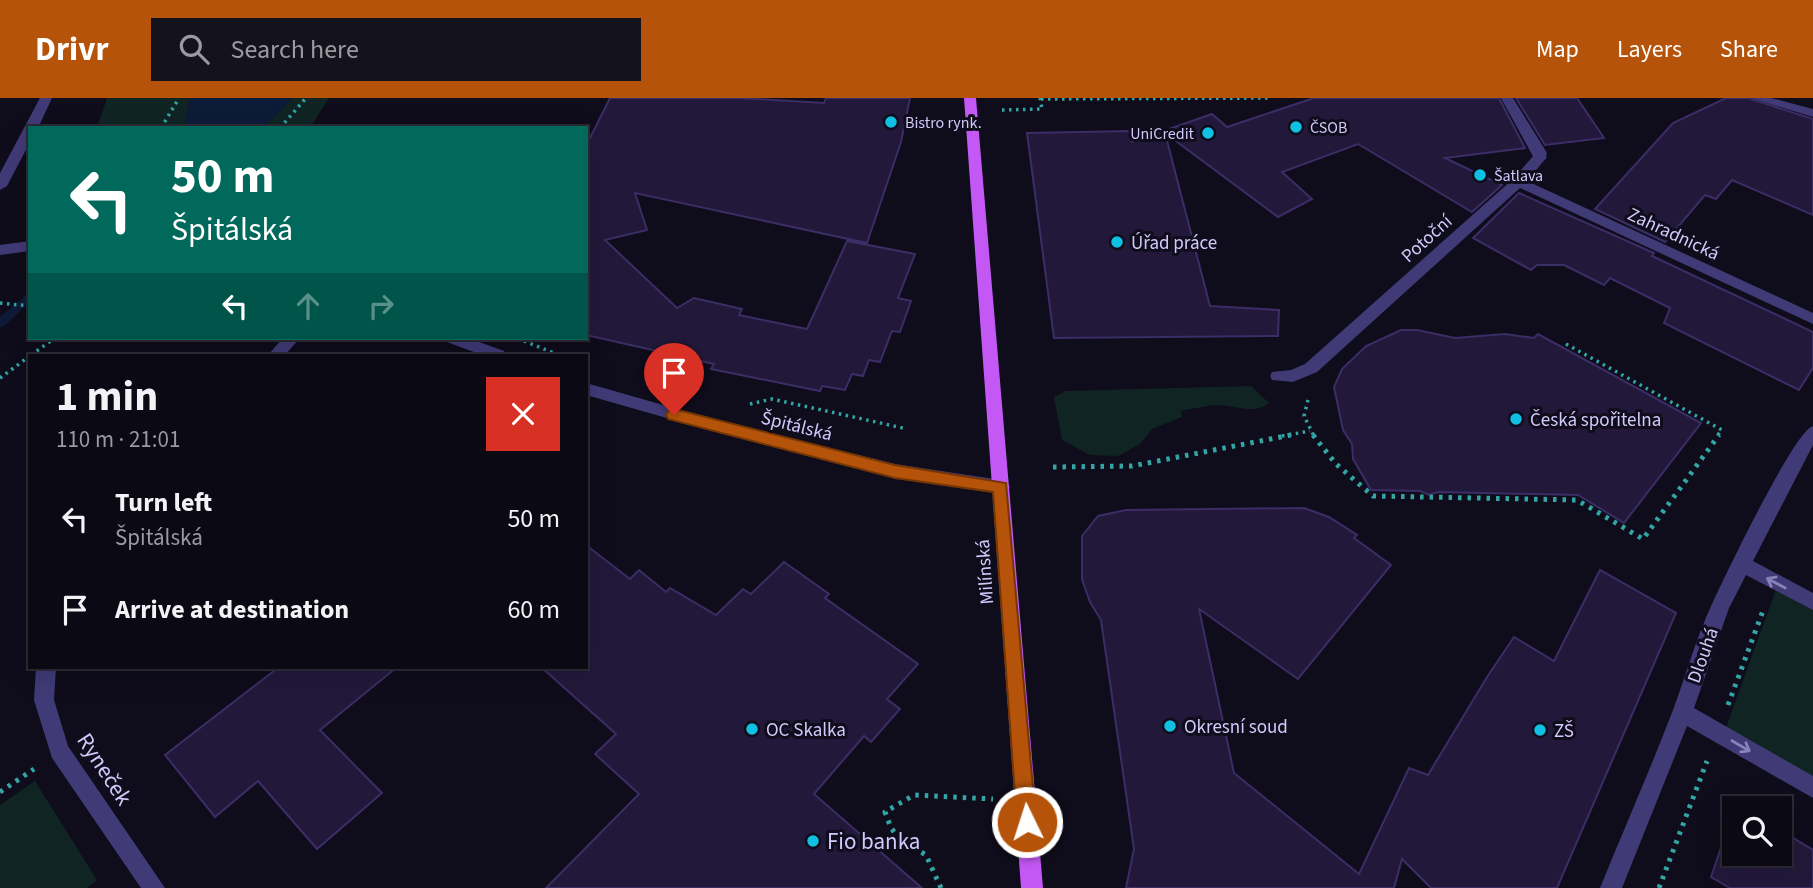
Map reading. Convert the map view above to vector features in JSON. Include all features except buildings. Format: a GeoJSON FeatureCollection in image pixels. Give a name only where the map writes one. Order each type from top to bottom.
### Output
{"type":"FeatureCollection","features":[{"type":"Feature","properties":{"kind":"main road","name":"Milínská"},"geometry":{"type":"LineString","coordinates":[[970,98],[1032,888]]}},
{"type":"Feature","properties":{"kind":"street"},"geometry":{"type":"LineString","coordinates":[[32,126],[46,98]]}},
{"type":"Feature","properties":{"kind":"street","name":"Potoční"},"geometry":{"type":"LineString","coordinates":[[1278,376],[1293,376],[1311,368],[1518,182],[1540,157],[1507,98]]}},
{"type":"Feature","properties":{"kind":"street"},"geometry":{"type":"LineString","coordinates":[[1757,98],[1813,113]]}},
{"type":"Feature","properties":{"kind":"street"},"geometry":{"type":"LineString","coordinates":[[0,186],[28,133]]}},
{"type":"Feature","properties":{"kind":"street","name":"Zahradnická"},"geometry":{"type":"LineString","coordinates":[[1518,182],[1813,319]]}},
{"type":"Feature","properties":{"kind":"street"},"geometry":{"type":"LineString","coordinates":[[0,250],[28,246]]}},
{"type":"Feature","properties":{"kind":"street"},"geometry":{"type":"LineString","coordinates":[[277,354],[290,340]]}},
{"type":"Feature","properties":{"kind":"street"},"geometry":{"type":"LineString","coordinates":[[457,340],[495,354]]}},
{"type":"Feature","properties":{"kind":"street","name":"Špitálská"},"geometry":{"type":"LineString","coordinates":[[588,390],[723,428],[895,471],[1001,487]]}},
{"type":"Feature","properties":{"kind":"street","name":"Dlouhá"},"geometry":{"type":"LineString","coordinates":[[1611,888],[1682,712],[1720,607],[1796,457],[1813,432]]}},
{"type":"Feature","properties":{"kind":"street"},"geometry":{"type":"LineString","coordinates":[[1740,563],[1813,602]]}},
{"type":"Feature","properties":{"kind":"street","name":"Ryneček"},"geometry":{"type":"LineString","coordinates":[[46,669],[44,700],[59,751],[153,888]]}},
{"type":"Feature","properties":{"kind":"street"},"geometry":{"type":"LineString","coordinates":[[1682,712],[1813,788]]}},
{"type":"Feature","properties":{"kind":"path"},"geometry":{"type":"LineString","coordinates":[[162,126],[179,98]]}},
{"type":"Feature","properties":{"kind":"path"},"geometry":{"type":"LineString","coordinates":[[282,126],[306,98]]}},
{"type":"Feature","properties":{"kind":"path"},"geometry":{"type":"LineString","coordinates":[[1002,110],[1042,109],[1040,98],[1267,98]]}},
{"type":"Feature","properties":{"kind":"path"},"geometry":{"type":"LineString","coordinates":[[0,303],[28,306]]}},
{"type":"Feature","properties":{"kind":"path"},"geometry":{"type":"LineString","coordinates":[[34,354],[52,340]]}},
{"type":"Feature","properties":{"kind":"path"},"geometry":{"type":"LineString","coordinates":[[521,340],[556,354]]}},
{"type":"Feature","properties":{"kind":"path"},"geometry":{"type":"LineString","coordinates":[[1053,467],[1132,466],[1310,431],[1336,464],[1373,496],[1577,500],[1643,539],[1722,430],[1566,344]]}},
{"type":"Feature","properties":{"kind":"path"},"geometry":{"type":"LineString","coordinates":[[0,379],[28,358]]}},
{"type":"Feature","properties":{"kind":"path"},"geometry":{"type":"LineString","coordinates":[[739,403],[752,404],[772,398],[903,428]]}},
{"type":"Feature","properties":{"kind":"path"},"geometry":{"type":"LineString","coordinates":[[1724,715],[1769,597]]}},
{"type":"Feature","properties":{"kind":"path"},"geometry":{"type":"LineString","coordinates":[[0,792],[59,751]]}},
{"type":"Feature","properties":{"kind":"path"},"geometry":{"type":"LineString","coordinates":[[1659,888],[1708,759]]}},
{"type":"Feature","properties":{"kind":"path"},"geometry":{"type":"LineString","coordinates":[[941,888],[926,855],[907,846],[894,835],[885,813],[914,795],[1025,800]]}},
{"type":"Feature","properties":{"kind":"green space"},"geometry":{"type":"Polygon","coordinates":[[[107,98],[190,98],[184,126],[98,126],[107,98]]]}},
{"type":"Feature","properties":{"kind":"green space"},"geometry":{"type":"Polygon","coordinates":[[[292,98],[329,98],[311,126],[265,126],[292,98]]]}},
{"type":"Feature","properties":{"kind":"green space"},"geometry":{"type":"Polygon","coordinates":[[[1251,386],[1269,403],[1256,409],[1215,405],[1181,411],[1182,417],[1152,429],[1140,444],[1118,456],[1090,455],[1062,440],[1054,397],[1066,391],[1251,386]]]}},
{"type":"Feature","properties":{"kind":"green space"},"geometry":{"type":"Polygon","coordinates":[[[1777,587],[1813,607],[1813,781],[1725,730],[1777,587]]]}},
{"type":"Feature","properties":{"kind":"green space"},"geometry":{"type":"Polygon","coordinates":[[[35,781],[97,880],[87,888],[0,888],[0,805],[35,781]]]}},
{"type":"Feature","properties":{"kind":"water"},"geometry":{"type":"Polygon","coordinates":[[[190,98],[292,98],[265,126],[184,126],[190,98]]]}},
{"type":"Feature","properties":{"kind":"waterway"},"geometry":{"type":"LineString","coordinates":[[0,323],[28,298]]}},
{"type":"Feature","properties":{"kind":"place","name":"Bistro rynk."},"geometry":{"type":"Point","coordinates":[891,122]}},
{"type":"Feature","properties":{"kind":"place","name":"ČSOB"},"geometry":{"type":"Point","coordinates":[1296,127]}},
{"type":"Feature","properties":{"kind":"place","name":"UniCredit"},"geometry":{"type":"Point","coordinates":[1208,133]}},
{"type":"Feature","properties":{"kind":"place","name":"Šatlava"},"geometry":{"type":"Point","coordinates":[1480,175]}},
{"type":"Feature","properties":{"kind":"place","name":"Úřad práce"},"geometry":{"type":"Point","coordinates":[1117,242]}},
{"type":"Feature","properties":{"kind":"place","name":"Česká spořitelna"},"geometry":{"type":"Point","coordinates":[1516,419]}},
{"type":"Feature","properties":{"kind":"place","name":"Okresní soud"},"geometry":{"type":"Point","coordinates":[1170,726]}},
{"type":"Feature","properties":{"kind":"place","name":"OC Skalka"},"geometry":{"type":"Point","coordinates":[752,729]}},
{"type":"Feature","properties":{"kind":"place","name":"ZŠ"},"geometry":{"type":"Point","coordinates":[1540,730]}},
{"type":"Feature","properties":{"kind":"place","name":"Fio banka"},"geometry":{"type":"Point","coordinates":[813,841]}},
{"type":"Feature","properties":{"kind":"route"},"geometry":{"type":"LineString","coordinates":[[674,415],[895,471],[1001,487],[1027,822]]}}]}
